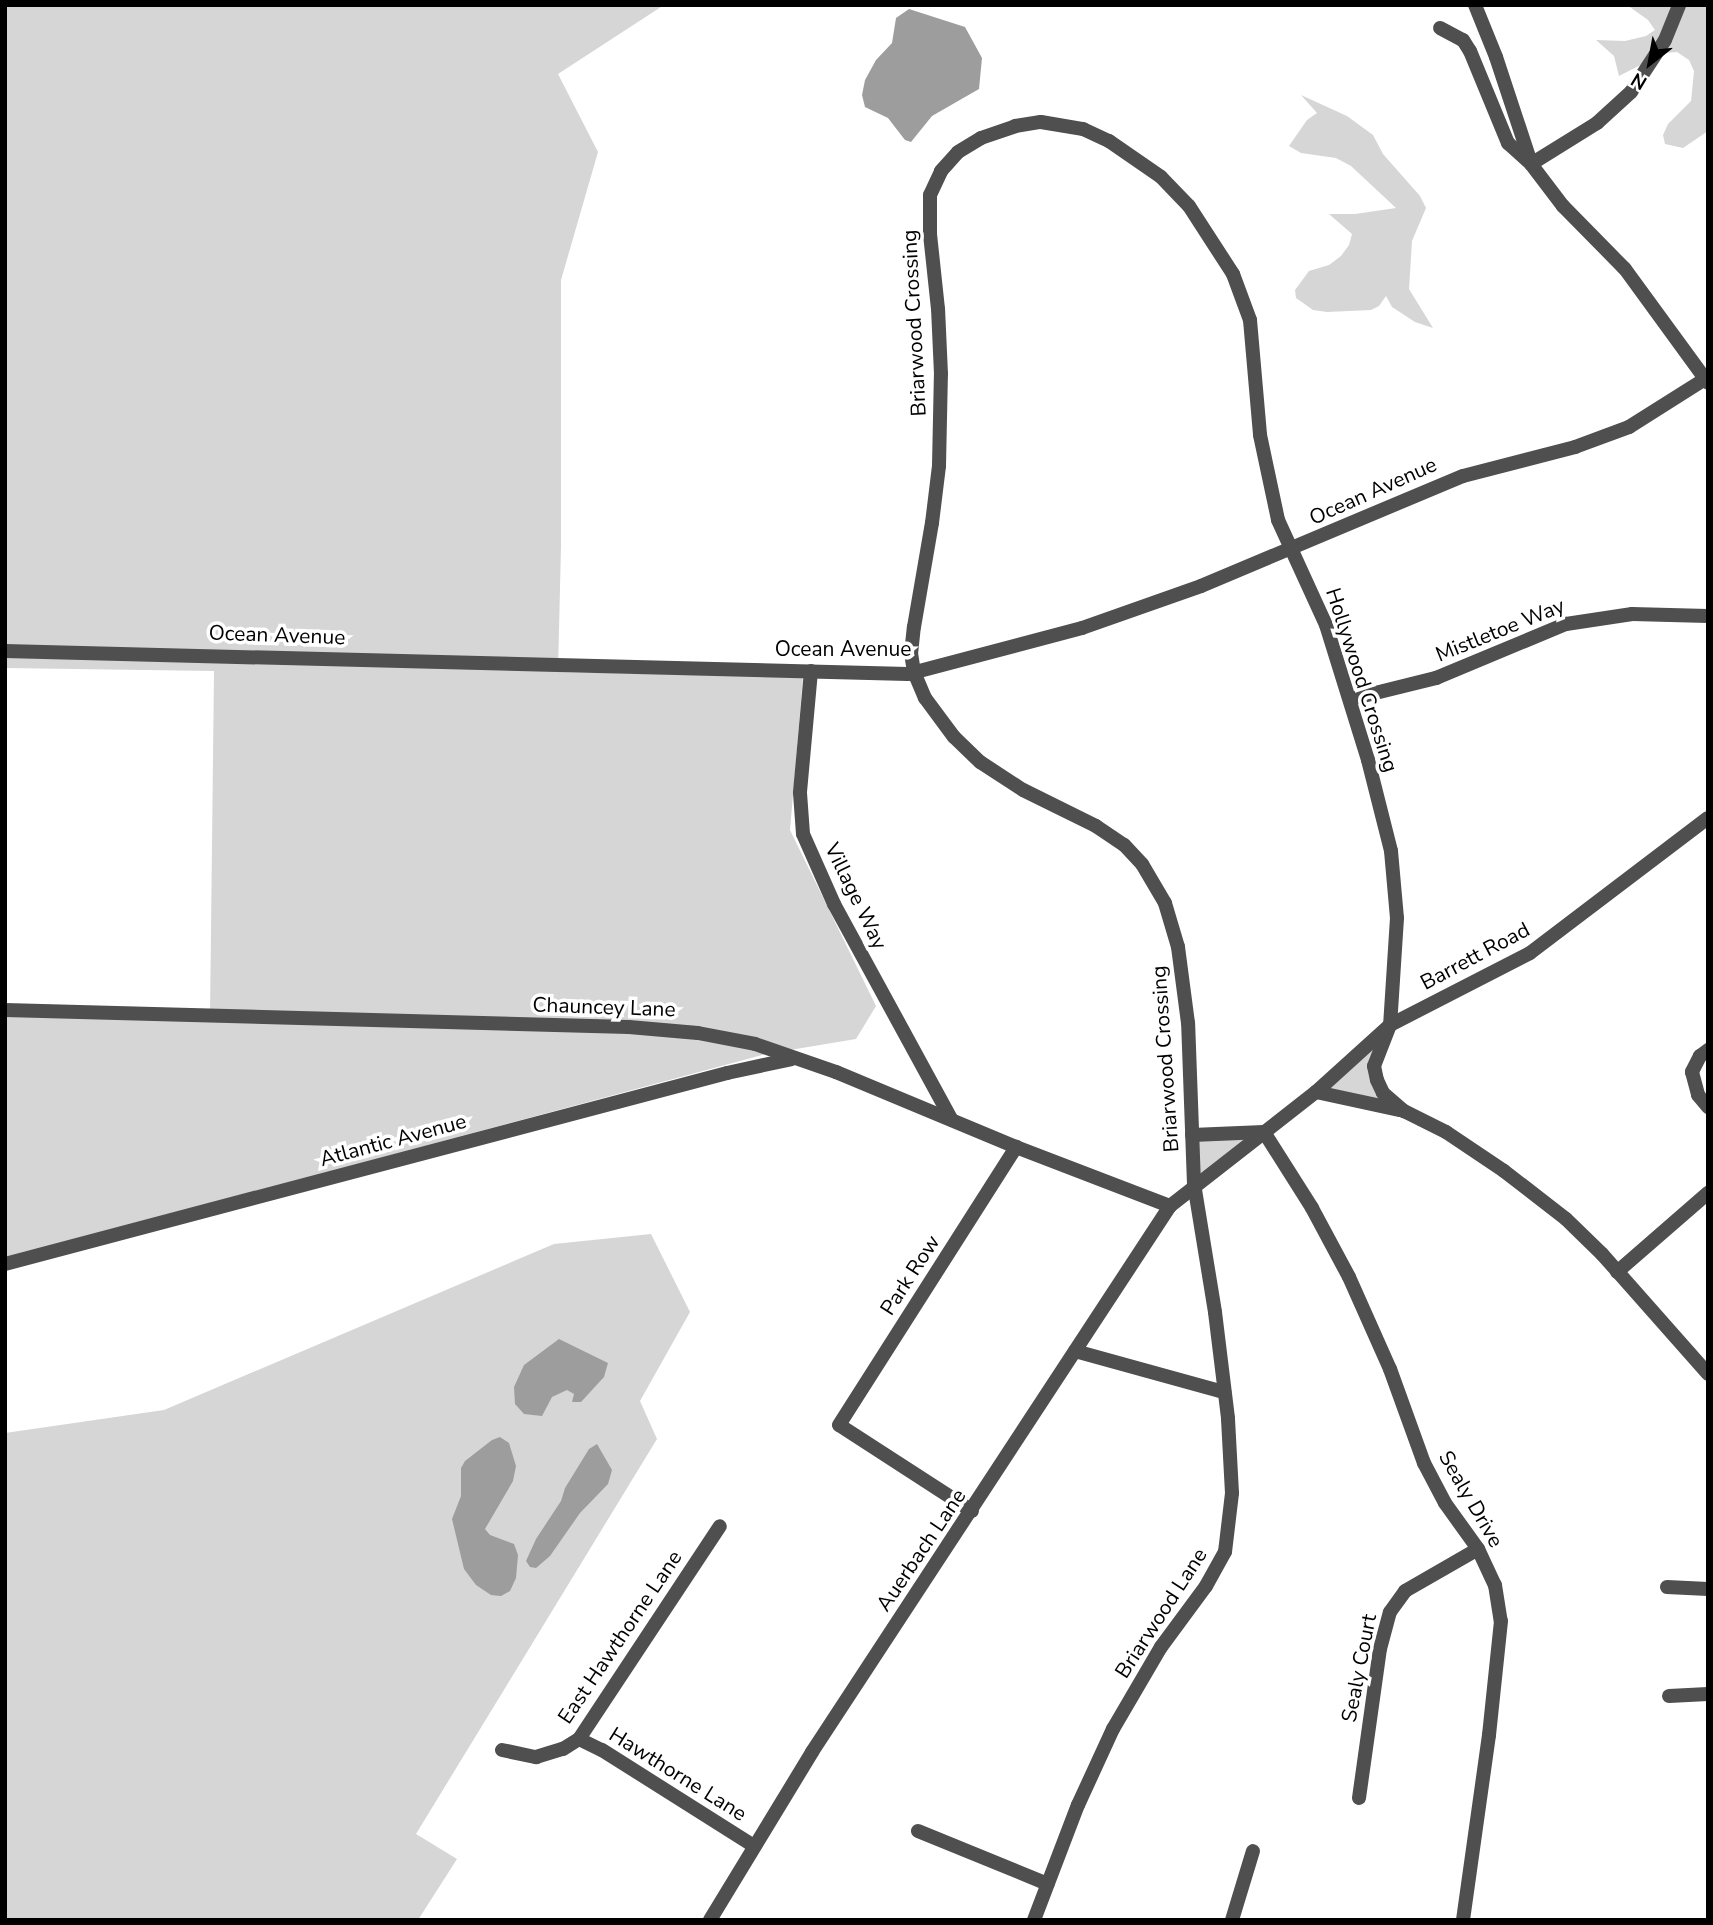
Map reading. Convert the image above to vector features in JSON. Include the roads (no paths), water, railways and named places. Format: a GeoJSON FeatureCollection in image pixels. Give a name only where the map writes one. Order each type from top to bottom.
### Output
{"type":"FeatureCollection","features":[{"type":"Feature","properties":{"kind":"street"},"geometry":{"type":"LineString","coordinates":[[1475,5],[1496,57],[1531,164]]}},
{"type":"Feature","properties":{"kind":"street"},"geometry":{"type":"LineString","coordinates":[[1531,164],[1597,123],[1631,92],[1665,40],[1679,5]]}},
{"type":"Feature","properties":{"kind":"street"},"geometry":{"type":"LineString","coordinates":[[1440,28],[1463,40],[1471,51],[1508,143],[1531,164],[1563,206],[1625,269],[1706,380]]}},
{"type":"Feature","properties":{"kind":"street","name":"Hollywood Crossing"},"geometry":{"type":"LineString","coordinates":[[1006,129],[1041,122],[1057,123],[1083,129],[1109,141],[1161,177],[1203,225],[1233,274],[1250,320],[1266,470],[1278,520],[1326,625],[1351,699],[1391,851],[1397,918],[1390,1025],[1374,1066],[1383,1093],[1404,1111]]}},
{"type":"Feature","properties":{"kind":"street","name":"Briarwood Crossing"},"geometry":{"type":"LineString","coordinates":[[1006,129],[981,138],[958,152],[940,171],[930,195],[930,234],[941,374],[939,466],[914,627],[911,654],[914,672],[925,698],[954,737],[980,762],[1024,790],[1096,825],[1124,845],[1142,864],[1165,903],[1178,947],[1188,1023],[1194,1184]]}},
{"type":"Feature","properties":{"kind":"street","name":"Ocean Avenue"},"geometry":{"type":"LineString","coordinates":[[5,651],[914,672],[1083,628],[1201,586],[1463,476],[1575,447],[1629,427],[1706,380]]}},
{"type":"Feature","properties":{"kind":"street","name":"Mistletoe Way"},"geometry":{"type":"LineString","coordinates":[[1351,699],[1436,678],[1516,642],[1576,622],[1632,614],[1708,616]]}},
{"type":"Feature","properties":{"kind":"street","name":"Village Way"},"geometry":{"type":"LineString","coordinates":[[811,671],[800,793],[803,834],[834,904],[952,1120]]}},
{"type":"Feature","properties":{"kind":"street","name":"Barrett Road"},"geometry":{"type":"LineString","coordinates":[[1194,1184],[1316,1092],[1390,1025],[1530,953],[1708,818]]}},
{"type":"Feature","properties":{"kind":"street","name":"Chauncey Lane"},"geometry":{"type":"LineString","coordinates":[[5,1010],[629,1027],[723,1037],[755,1044],[836,1072],[1016,1147],[1170,1206]]}},
{"type":"Feature","properties":{"kind":"street"},"geometry":{"type":"LineString","coordinates":[[1708,1050],[1700,1056],[1692,1072],[1698,1094],[1708,1107]]}},
{"type":"Feature","properties":{"kind":"street","name":"Atlantic Avenue"},"geometry":{"type":"LineString","coordinates":[[5,1264],[714,1077],[792,1059]]}},
{"type":"Feature","properties":{"kind":"street"},"geometry":{"type":"LineString","coordinates":[[1316,1092],[1404,1111],[1446,1132],[1504,1171],[1566,1219],[1708,1374]]}},
{"type":"Feature","properties":{"kind":"street"},"geometry":{"type":"LineString","coordinates":[[1192,1135],[1264,1132]]}},
{"type":"Feature","properties":{"kind":"street","name":"Sealy Drive"},"geometry":{"type":"LineString","coordinates":[[1264,1132],[1312,1208],[1349,1277],[1390,1369],[1424,1463],[1445,1503],[1478,1549],[1495,1585],[1501,1621],[1489,1735],[1463,1920]]}},
{"type":"Feature","properties":{"kind":"street","name":"Park Row"},"geometry":{"type":"LineString","coordinates":[[972,1511],[839,1425],[1016,1147]]}},
{"type":"Feature","properties":{"kind":"street"},"geometry":{"type":"LineString","coordinates":[[1170,1206],[1194,1184]]}},
{"type":"Feature","properties":{"kind":"street","name":"Briarwood Lane"},"geometry":{"type":"LineString","coordinates":[[1034,1920],[1078,1805],[1113,1730],[1161,1647],[1206,1586],[1225,1552],[1232,1493],[1224,1392],[1215,1312],[1194,1184]]}},
{"type":"Feature","properties":{"kind":"street"},"geometry":{"type":"LineString","coordinates":[[1617,1272],[1708,1193]]}},
{"type":"Feature","properties":{"kind":"street","name":"Auerbach Lane"},"geometry":{"type":"LineString","coordinates":[[710,1920],[812,1752],[1170,1206]]}},
{"type":"Feature","properties":{"kind":"street"},"geometry":{"type":"LineString","coordinates":[[1075,1351],[1224,1392]]}},
{"type":"Feature","properties":{"kind":"street","name":"East Hawthorne Lane"},"geometry":{"type":"LineString","coordinates":[[502,1750],[536,1757],[563,1749],[579,1740],[720,1526]]}},
{"type":"Feature","properties":{"kind":"street","name":"Sealy Court"},"geometry":{"type":"LineString","coordinates":[[1359,1798],[1380,1649],[1390,1612],[1405,1591],[1478,1549]]}},
{"type":"Feature","properties":{"kind":"street"},"geometry":{"type":"LineString","coordinates":[[1667,1587],[1708,1590]]}},
{"type":"Feature","properties":{"kind":"street"},"geometry":{"type":"LineString","coordinates":[[1669,1696],[1708,1694]]}},
{"type":"Feature","properties":{"kind":"street","name":"Hawthorne Lane"},"geometry":{"type":"LineString","coordinates":[[579,1740],[602,1750],[754,1846]]}},
{"type":"Feature","properties":{"kind":"street"},"geometry":{"type":"LineString","coordinates":[[918,1832],[1048,1884]]}},
{"type":"Feature","properties":{"kind":"street"},"geometry":{"type":"LineString","coordinates":[[1232,1920],[1253,1851]]}}]}
